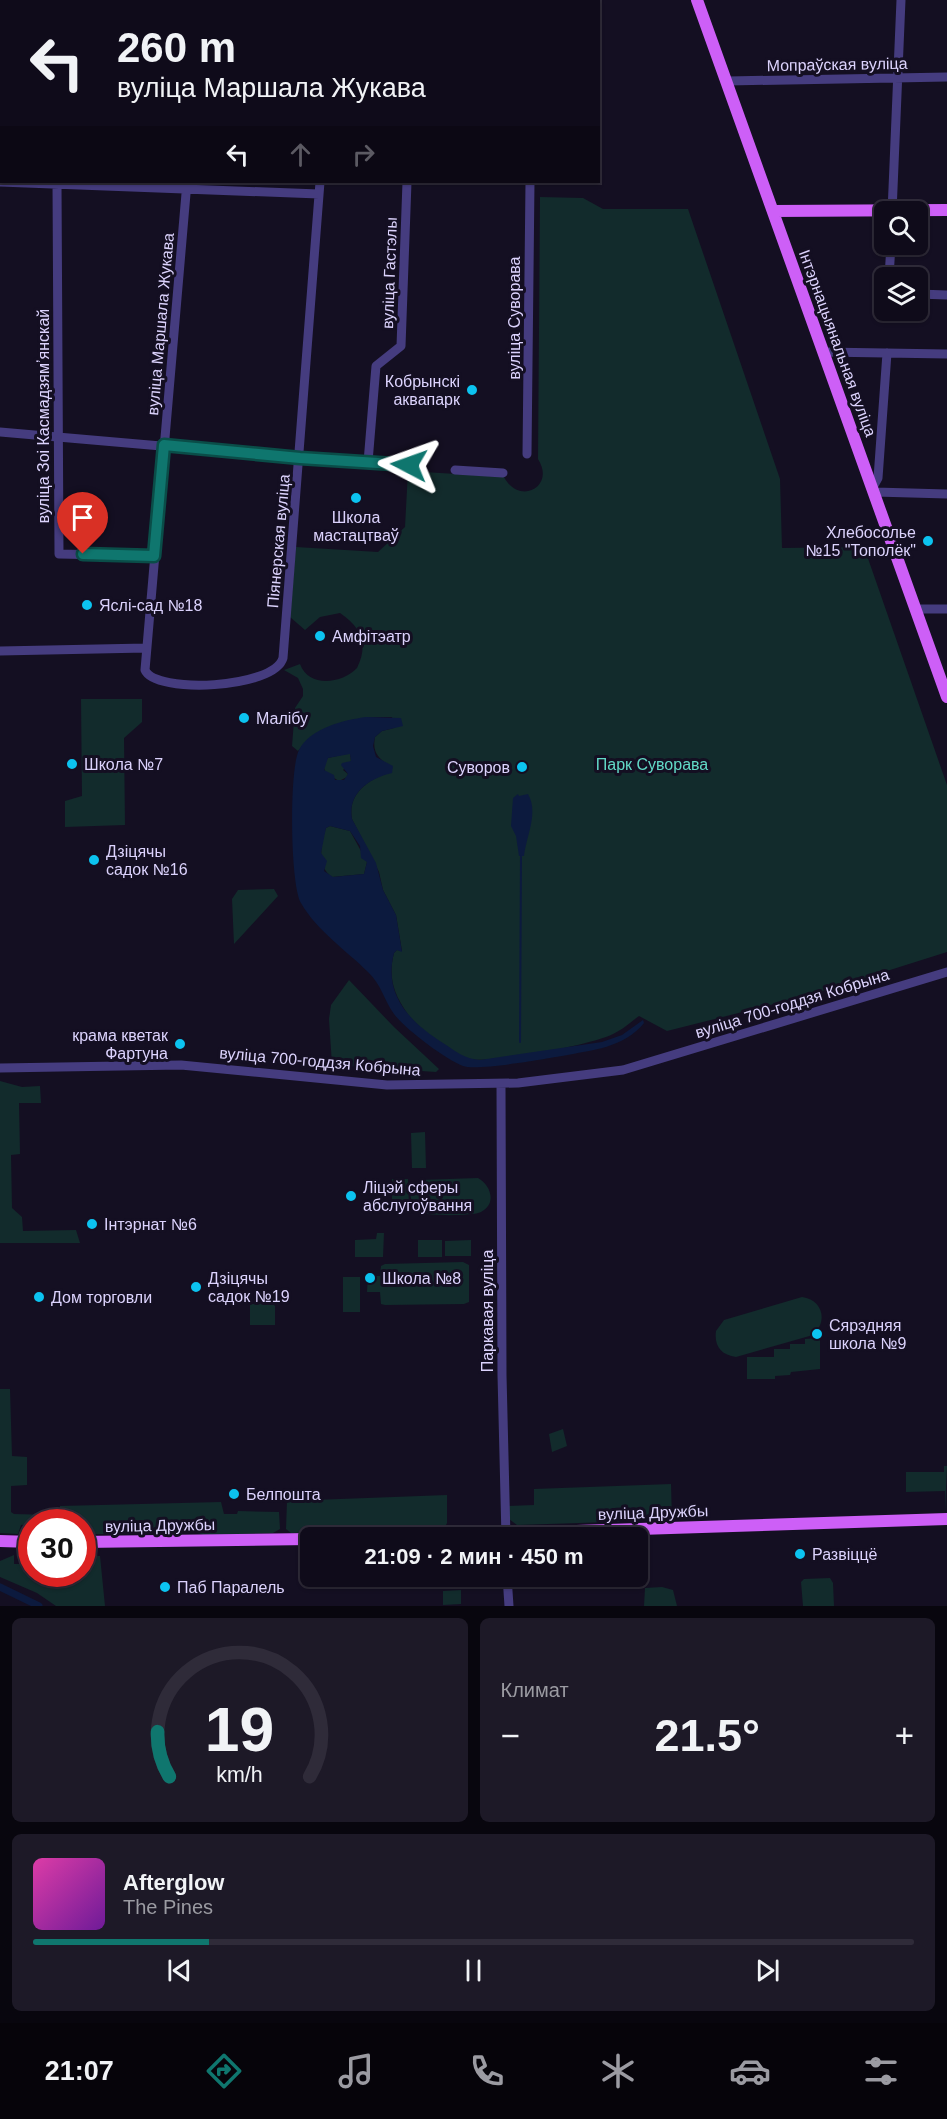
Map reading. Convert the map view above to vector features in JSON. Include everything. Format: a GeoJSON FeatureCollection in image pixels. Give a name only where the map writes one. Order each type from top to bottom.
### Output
{"type":"FeatureCollection","features":[{"type":"Feature","properties":{"kind":"main road","name":"Інтэрнацыянальная вуліца"},"geometry":{"type":"LineString","coordinates":[[697,0],[728,81],[947,697]]}},
{"type":"Feature","properties":{"kind":"main road"},"geometry":{"type":"LineString","coordinates":[[928,210],[947,210]]}},
{"type":"Feature","properties":{"kind":"main road"},"geometry":{"type":"LineString","coordinates":[[773,211],[874,211]]}},
{"type":"Feature","properties":{"kind":"main road","name":"вуліца Дружбы"},"geometry":{"type":"LineString","coordinates":[[648,1530],[947,1519]]}},
{"type":"Feature","properties":{"kind":"main road","name":"вуліца Дружбы"},"geometry":{"type":"LineString","coordinates":[[96,1542],[300,1539]]}},
{"type":"Feature","properties":{"kind":"main road"},"geometry":{"type":"LineString","coordinates":[[0,1541],[18,1542]]}},
{"type":"Feature","properties":{"kind":"street"},"geometry":{"type":"LineString","coordinates":[[892,201],[901,0]]}},
{"type":"Feature","properties":{"kind":"street","name":"Мопраўская вуліца"},"geometry":{"type":"LineString","coordinates":[[728,81],[947,77]]}},
{"type":"Feature","properties":{"kind":"street"},"geometry":{"type":"LineString","coordinates":[[57,183],[187,184],[319,194]]}},
{"type":"Feature","properties":{"kind":"street","name":"вуліца Зоі Касмадзямʼянскай"},"geometry":{"type":"LineString","coordinates":[[57,183],[59,554],[154,556]]}},
{"type":"Feature","properties":{"kind":"street","name":"Піянерская вуліца"},"geometry":{"type":"LineString","coordinates":[[146,648],[147,675],[164,681],[233,684],[268,673],[281,664],[300,458],[320,183]]}},
{"type":"Feature","properties":{"kind":"street","name":"вуліца Гастэлы"},"geometry":{"type":"LineString","coordinates":[[368,462],[376,366],[401,346],[407,183]]}},
{"type":"Feature","properties":{"kind":"street","name":"вуліца Суворава"},"geometry":{"type":"LineString","coordinates":[[527,454],[530,183]]}},
{"type":"Feature","properties":{"kind":"street","name":"вуліца Маршала Жукава"},"geometry":{"type":"LineString","coordinates":[[146,648],[187,184]]}},
{"type":"Feature","properties":{"kind":"street"},"geometry":{"type":"LineString","coordinates":[[928,294],[947,295]]}},
{"type":"Feature","properties":{"kind":"street"},"geometry":{"type":"LineString","coordinates":[[824,352],[947,354]]}},
{"type":"Feature","properties":{"kind":"street"},"geometry":{"type":"LineString","coordinates":[[886,353],[878,478],[874,490],[947,494]]}},
{"type":"Feature","properties":{"kind":"street"},"geometry":{"type":"LineString","coordinates":[[0,432],[409,465]]}},
{"type":"Feature","properties":{"kind":"street"},"geometry":{"type":"LineString","coordinates":[[455,470],[503,473]]}},
{"type":"Feature","properties":{"kind":"street"},"geometry":{"type":"LineString","coordinates":[[915,609],[947,609]]}},
{"type":"Feature","properties":{"kind":"street"},"geometry":{"type":"LineString","coordinates":[[0,651],[146,648]]}},
{"type":"Feature","properties":{"kind":"street","name":"вуліца 700-годдзя Кобрына"},"geometry":{"type":"LineString","coordinates":[[0,1068],[181,1065],[387,1085],[501,1085],[623,1070],[947,972]]}},
{"type":"Feature","properties":{"kind":"street","name":"Паркавая вуліца"},"geometry":{"type":"LineString","coordinates":[[501,1085],[505,1527]]}},
{"type":"Feature","properties":{"kind":"street"},"geometry":{"type":"LineString","coordinates":[[508,1587],[509,1606]]}},
{"type":"Feature","properties":{"kind":"green space","name":"Парк Суворава"},"geometry":{"type":"Polygon","coordinates":[[[540,197],[583,198],[603,209],[688,209],[780,479],[782,548],[864,547],[947,785],[947,952],[814,994],[667,1031],[639,1016],[616,1032],[585,1043],[518,1056],[480,1060],[469,1059],[454,1052],[412,1019],[398,998],[393,984],[394,953],[397,950],[402,951],[396,915],[383,890],[379,872],[352,819],[351,810],[362,788],[376,778],[392,772],[377,754],[374,744],[375,737],[382,731],[394,728],[392,717],[366,718],[340,723],[317,733],[298,751],[292,746],[295,708],[303,696],[303,689],[298,678],[284,670],[300,664],[304,672],[311,677],[318,680],[335,680],[357,668],[362,651],[358,630],[340,613],[320,617],[305,630],[290,617],[296,547],[378,552],[405,527],[408,471],[504,477],[511,486],[526,491],[539,485],[542,478],[542,469],[538,459],[540,197]]]}},
{"type":"Feature","properties":{"kind":"green space"},"geometry":{"type":"Polygon","coordinates":[[[81,699],[142,699],[142,722],[124,738],[125,825],[65,827],[65,801],[82,796],[81,699]]]}},
{"type":"Feature","properties":{"kind":"green space"},"geometry":{"type":"Polygon","coordinates":[[[350,753],[351,761],[343,770],[348,774],[347,777],[339,781],[326,773],[323,766],[328,758],[350,753]]]}},
{"type":"Feature","properties":{"kind":"green space"},"geometry":{"type":"Polygon","coordinates":[[[330,826],[350,831],[367,862],[364,874],[332,877],[327,872],[322,861],[321,848],[326,828],[330,826]]]}},
{"type":"Feature","properties":{"kind":"green space"},"geometry":{"type":"Polygon","coordinates":[[[274,889],[278,896],[234,944],[232,899],[238,890],[274,889]]]}},
{"type":"Feature","properties":{"kind":"green space"},"geometry":{"type":"Polygon","coordinates":[[[349,980],[439,1069],[436,1072],[332,1065],[329,1019],[331,1005],[349,980]]]}},
{"type":"Feature","properties":{"kind":"green space"},"geometry":{"type":"Polygon","coordinates":[[[0,1081],[22,1087],[40,1086],[41,1103],[19,1103],[20,1154],[11,1155],[12,1208],[22,1217],[23,1231],[76,1230],[80,1243],[0,1243],[0,1081]]]}},
{"type":"Feature","properties":{"kind":"green space"},"geometry":{"type":"Polygon","coordinates":[[[425,1132],[426,1168],[412,1168],[411,1133],[425,1132]]]}},
{"type":"Feature","properties":{"kind":"green space"},"geometry":{"type":"Polygon","coordinates":[[[478,1178],[489,1190],[491,1200],[486,1209],[481,1212],[461,1215],[427,1214],[415,1209],[412,1204],[410,1193],[420,1180],[478,1178]]]}},
{"type":"Feature","properties":{"kind":"green space"},"geometry":{"type":"Polygon","coordinates":[[[392,1179],[408,1179],[409,1207],[392,1207],[392,1179]]]}},
{"type":"Feature","properties":{"kind":"green space"},"geometry":{"type":"Polygon","coordinates":[[[377,1233],[384,1233],[383,1257],[355,1257],[355,1240],[376,1239],[377,1233]]]}},
{"type":"Feature","properties":{"kind":"green space"},"geometry":{"type":"Polygon","coordinates":[[[418,1240],[442,1240],[442,1257],[418,1257],[418,1240]]]}},
{"type":"Feature","properties":{"kind":"green space"},"geometry":{"type":"Polygon","coordinates":[[[471,1240],[471,1256],[445,1256],[445,1241],[471,1240]]]}},
{"type":"Feature","properties":{"kind":"green space"},"geometry":{"type":"Polygon","coordinates":[[[463,1262],[469,1265],[469,1302],[464,1304],[385,1305],[381,1304],[380,1292],[367,1292],[368,1276],[380,1276],[381,1266],[385,1264],[463,1262]]]}},
{"type":"Feature","properties":{"kind":"green space"},"geometry":{"type":"Polygon","coordinates":[[[343,1277],[360,1277],[360,1312],[343,1312],[343,1277]]]}},
{"type":"Feature","properties":{"kind":"green space"},"geometry":{"type":"Polygon","coordinates":[[[802,1297],[815,1302],[821,1312],[821,1324],[813,1335],[736,1357],[726,1354],[717,1345],[716,1331],[724,1320],[802,1297]]]}},
{"type":"Feature","properties":{"kind":"green space"},"geometry":{"type":"Polygon","coordinates":[[[272,1303],[275,1306],[275,1325],[250,1325],[250,1304],[272,1303]]]}},
{"type":"Feature","properties":{"kind":"green space"},"geometry":{"type":"Polygon","coordinates":[[[820,1338],[820,1369],[791,1372],[790,1375],[775,1376],[775,1379],[747,1379],[747,1357],[774,1357],[774,1349],[790,1349],[790,1344],[805,1344],[805,1339],[820,1338]]]}},
{"type":"Feature","properties":{"kind":"green space"},"geometry":{"type":"Polygon","coordinates":[[[0,1389],[10,1389],[12,1456],[27,1457],[27,1485],[11,1486],[11,1512],[18,1514],[18,1534],[0,1533],[0,1389]]]}},
{"type":"Feature","properties":{"kind":"green space"},"geometry":{"type":"Polygon","coordinates":[[[563,1429],[567,1446],[552,1452],[549,1434],[563,1429]]]}},
{"type":"Feature","properties":{"kind":"green space"},"geometry":{"type":"Polygon","coordinates":[[[944,1466],[947,1466],[945,1512],[945,1491],[906,1492],[906,1472],[944,1472],[944,1466]]]}},
{"type":"Feature","properties":{"kind":"green space"},"geometry":{"type":"Polygon","coordinates":[[[671,1484],[672,1520],[517,1525],[509,1519],[508,1506],[534,1505],[534,1489],[671,1484]]]}},
{"type":"Feature","properties":{"kind":"green space"},"geometry":{"type":"Polygon","coordinates":[[[447,1495],[447,1523],[445,1527],[300,1527],[300,1533],[291,1533],[286,1529],[287,1501],[447,1495]]]}},
{"type":"Feature","properties":{"kind":"green space"},"geometry":{"type":"Polygon","coordinates":[[[221,1502],[224,1514],[237,1514],[238,1511],[279,1512],[280,1529],[273,1533],[203,1535],[185,1528],[163,1528],[141,1534],[96,1534],[96,1509],[60,1509],[60,1506],[221,1502]]]}},
{"type":"Feature","properties":{"kind":"green space"},"geometry":{"type":"Polygon","coordinates":[[[14,1555],[14,1564],[18,1564],[18,1585],[0,1577],[0,1561],[14,1555]]]}},
{"type":"Feature","properties":{"kind":"green space"},"geometry":{"type":"Polygon","coordinates":[[[96,1556],[100,1556],[105,1606],[56,1606],[23,1587],[96,1587],[96,1556]]]}},
{"type":"Feature","properties":{"kind":"green space"},"geometry":{"type":"Polygon","coordinates":[[[830,1578],[833,1583],[834,1606],[803,1606],[801,1582],[804,1579],[830,1578]]]}},
{"type":"Feature","properties":{"kind":"green space"},"geometry":{"type":"Polygon","coordinates":[[[662,1587],[673,1590],[677,1606],[644,1606],[645,1588],[662,1587]]]}},
{"type":"Feature","properties":{"kind":"green space"},"geometry":{"type":"Polygon","coordinates":[[[461,1590],[461,1604],[443,1605],[443,1591],[461,1590]]]}},
{"type":"Feature","properties":{"kind":"water"},"geometry":{"type":"Polygon","coordinates":[[[357,718],[401,718],[403,726],[382,731],[375,737],[373,746],[376,757],[393,766],[392,773],[362,788],[351,810],[352,819],[376,863],[383,890],[396,915],[402,952],[397,950],[394,953],[392,982],[402,1006],[410,1016],[431,1035],[456,1052],[480,1060],[602,1042],[622,1035],[643,1020],[644,1023],[636,1031],[617,1043],[596,1050],[511,1064],[471,1067],[463,1066],[446,1057],[399,1020],[372,977],[315,922],[301,903],[297,892],[292,802],[299,750],[311,736],[328,726],[357,718]],[[350,754],[328,758],[324,770],[334,775],[335,780],[344,780],[348,774],[341,765],[351,761],[350,754]],[[330,826],[326,828],[321,853],[327,861],[324,871],[333,877],[364,874],[367,862],[361,858],[360,846],[350,831],[330,826]]]}},
{"type":"Feature","properties":{"kind":"water"},"geometry":{"type":"Polygon","coordinates":[[[518,794],[519,796],[528,794],[532,809],[524,856],[519,856],[516,836],[511,826],[513,798],[518,794]]]}},
{"type":"Feature","properties":{"kind":"waterway"},"geometry":{"type":"LineString","coordinates":[[520,1042],[521,856]]}},
{"type":"Feature","properties":{"kind":"waterway"},"geometry":{"type":"LineString","coordinates":[[0,1587],[39,1606]]}},
{"type":"Feature","properties":{"kind":"place","name":"Кобрынскі аквапарк"},"geometry":{"type":"Point","coordinates":[472,390]}},
{"type":"Feature","properties":{"kind":"place","name":"Школа мастацтваў"},"geometry":{"type":"Point","coordinates":[356,498]}},
{"type":"Feature","properties":{"kind":"place","name":"Хлебосолье №15 \"Тополёк\""},"geometry":{"type":"Point","coordinates":[928,541]}},
{"type":"Feature","properties":{"kind":"place","name":"Яслі-сад №18"},"geometry":{"type":"Point","coordinates":[87,605]}},
{"type":"Feature","properties":{"kind":"place","name":"Амфітэатр"},"geometry":{"type":"Point","coordinates":[320,636]}},
{"type":"Feature","properties":{"kind":"place","name":"Малібу"},"geometry":{"type":"Point","coordinates":[244,718]}},
{"type":"Feature","properties":{"kind":"place","name":"Школа №7"},"geometry":{"type":"Point","coordinates":[72,764]}},
{"type":"Feature","properties":{"kind":"place","name":"Суворов"},"geometry":{"type":"Point","coordinates":[522,767]}},
{"type":"Feature","properties":{"kind":"place","name":"Дзіцячы садок №16"},"geometry":{"type":"Point","coordinates":[94,860]}},
{"type":"Feature","properties":{"kind":"place","name":"крама кветак Фартуна"},"geometry":{"type":"Point","coordinates":[180,1044]}},
{"type":"Feature","properties":{"kind":"place","name":"Ліцэй сферы абслугоўвання"},"geometry":{"type":"Point","coordinates":[351,1196]}},
{"type":"Feature","properties":{"kind":"place","name":"Інтэрнат №6"},"geometry":{"type":"Point","coordinates":[92,1224]}},
{"type":"Feature","properties":{"kind":"place","name":"Школа №8"},"geometry":{"type":"Point","coordinates":[370,1278]}},
{"type":"Feature","properties":{"kind":"place","name":"Дзіцячы садок №19"},"geometry":{"type":"Point","coordinates":[196,1287]}},
{"type":"Feature","properties":{"kind":"place","name":"Дом торговли"},"geometry":{"type":"Point","coordinates":[39,1297]}},
{"type":"Feature","properties":{"kind":"place","name":"Сярэдняя школа №9"},"geometry":{"type":"Point","coordinates":[817,1334]}},
{"type":"Feature","properties":{"kind":"place","name":"Белпошта"},"geometry":{"type":"Point","coordinates":[234,1494]}},
{"type":"Feature","properties":{"kind":"place","name":"Развіццё"},"geometry":{"type":"Point","coordinates":[800,1554]}},
{"type":"Feature","properties":{"kind":"place","name":"Паб Паралель"},"geometry":{"type":"Point","coordinates":[165,1587]}},
{"type":"Feature","properties":{"kind":"route"},"geometry":{"type":"LineString","coordinates":[[83,554],[154,556],[164,445],[300,458],[409,465]]}}]}
